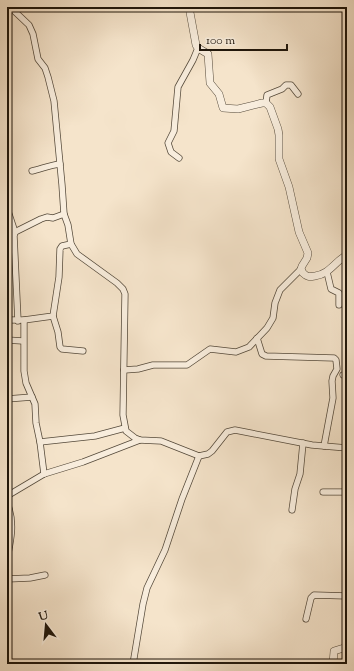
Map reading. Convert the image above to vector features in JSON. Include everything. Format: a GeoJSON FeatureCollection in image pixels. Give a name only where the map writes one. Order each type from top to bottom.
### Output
{"type":"FeatureCollection","features":[{"type":"Feature","properties":{"kind":"street"},"geometry":{"type":"LineString","coordinates":[[10,7],[29,25],[33,34],[38,58],[45,68],[48,77],[54,101],[64,214],[68,225],[71,244],[77,254],[123,289],[125,300],[123,415],[125,428],[130,434],[140,440]]}},
{"type":"Feature","properties":{"kind":"street"},"geometry":{"type":"LineString","coordinates":[[179,158],[174,156],[171,152],[168,143],[174,131],[178,87],[198,48],[189,7]]}},
{"type":"Feature","properties":{"kind":"street"},"geometry":{"type":"LineString","coordinates":[[198,48],[207,52],[208,54],[210,83],[219,94],[223,108],[238,109],[266,103]]}},
{"type":"Feature","properties":{"kind":"street"},"geometry":{"type":"LineString","coordinates":[[266,103],[267,95],[282,89],[286,85],[291,85],[298,94]]}},
{"type":"Feature","properties":{"kind":"street"},"geometry":{"type":"LineString","coordinates":[[124,370],[138,369],[153,365],[187,365],[210,349],[236,352],[249,347],[273,318],[275,303],[280,290],[301,269],[308,258],[308,253],[299,232],[289,187],[279,159],[278,129],[270,107],[266,103]]}},
{"type":"Feature","properties":{"kind":"street"},"geometry":{"type":"LineString","coordinates":[[32,171],[60,164]]}},
{"type":"Feature","properties":{"kind":"street"},"geometry":{"type":"LineString","coordinates":[[7,195],[8,210],[15,232],[16,263],[24,350],[24,371],[26,383],[35,404],[36,423],[44,474]]}},
{"type":"Feature","properties":{"kind":"street"},"geometry":{"type":"LineString","coordinates":[[15,232],[41,218],[53,218],[64,214]]}},
{"type":"Feature","properties":{"kind":"street"},"geometry":{"type":"LineString","coordinates":[[71,244],[62,246],[60,249],[59,277],[52,316],[58,332],[60,347],[62,349],[83,351]]}},
{"type":"Feature","properties":{"kind":"street"},"geometry":{"type":"LineString","coordinates":[[301,269],[302,273],[308,277],[322,275],[347,255]]}},
{"type":"Feature","properties":{"kind":"street"},"geometry":{"type":"LineString","coordinates":[[327,272],[331,289],[339,293],[339,305]]}},
{"type":"Feature","properties":{"kind":"street"},"geometry":{"type":"LineString","coordinates":[[7,320],[21,320],[52,316]]}},
{"type":"Feature","properties":{"kind":"street"},"geometry":{"type":"LineString","coordinates":[[257,338],[262,354],[266,356],[334,358],[336,360],[337,369],[332,381],[333,398],[324,446]]}},
{"type":"Feature","properties":{"kind":"street"},"geometry":{"type":"LineString","coordinates":[[7,340],[23,341]]}},
{"type":"Feature","properties":{"kind":"street"},"geometry":{"type":"LineString","coordinates":[[7,399],[32,397]]}},
{"type":"Feature","properties":{"kind":"street"},"geometry":{"type":"LineString","coordinates":[[40,442],[95,436],[125,428]]}},
{"type":"Feature","properties":{"kind":"street"},"geometry":{"type":"LineString","coordinates":[[7,496],[44,474],[83,462],[140,440],[161,441],[200,456],[208,454],[212,451],[227,432],[235,430],[303,443],[347,448]]}},
{"type":"Feature","properties":{"kind":"street"},"geometry":{"type":"LineString","coordinates":[[292,510],[295,489],[300,474],[303,443]]}},
{"type":"Feature","properties":{"kind":"street"},"geometry":{"type":"LineString","coordinates":[[133,664],[147,588],[165,550],[182,499],[200,456]]}},
{"type":"Feature","properties":{"kind":"street"},"geometry":{"type":"LineString","coordinates":[[323,492],[347,492]]}},
{"type":"Feature","properties":{"kind":"street"},"geometry":{"type":"LineString","coordinates":[[7,503],[12,518],[12,530],[7,559]]}},
{"type":"Feature","properties":{"kind":"street"},"geometry":{"type":"LineString","coordinates":[[7,579],[30,578],[46,575]]}},
{"type":"Feature","properties":{"kind":"street"},"geometry":{"type":"LineString","coordinates":[[306,619],[314,595],[347,596]]}},
{"type":"Feature","properties":{"kind":"street"},"geometry":{"type":"LineString","coordinates":[[333,664],[334,651],[347,647]]}}]}
